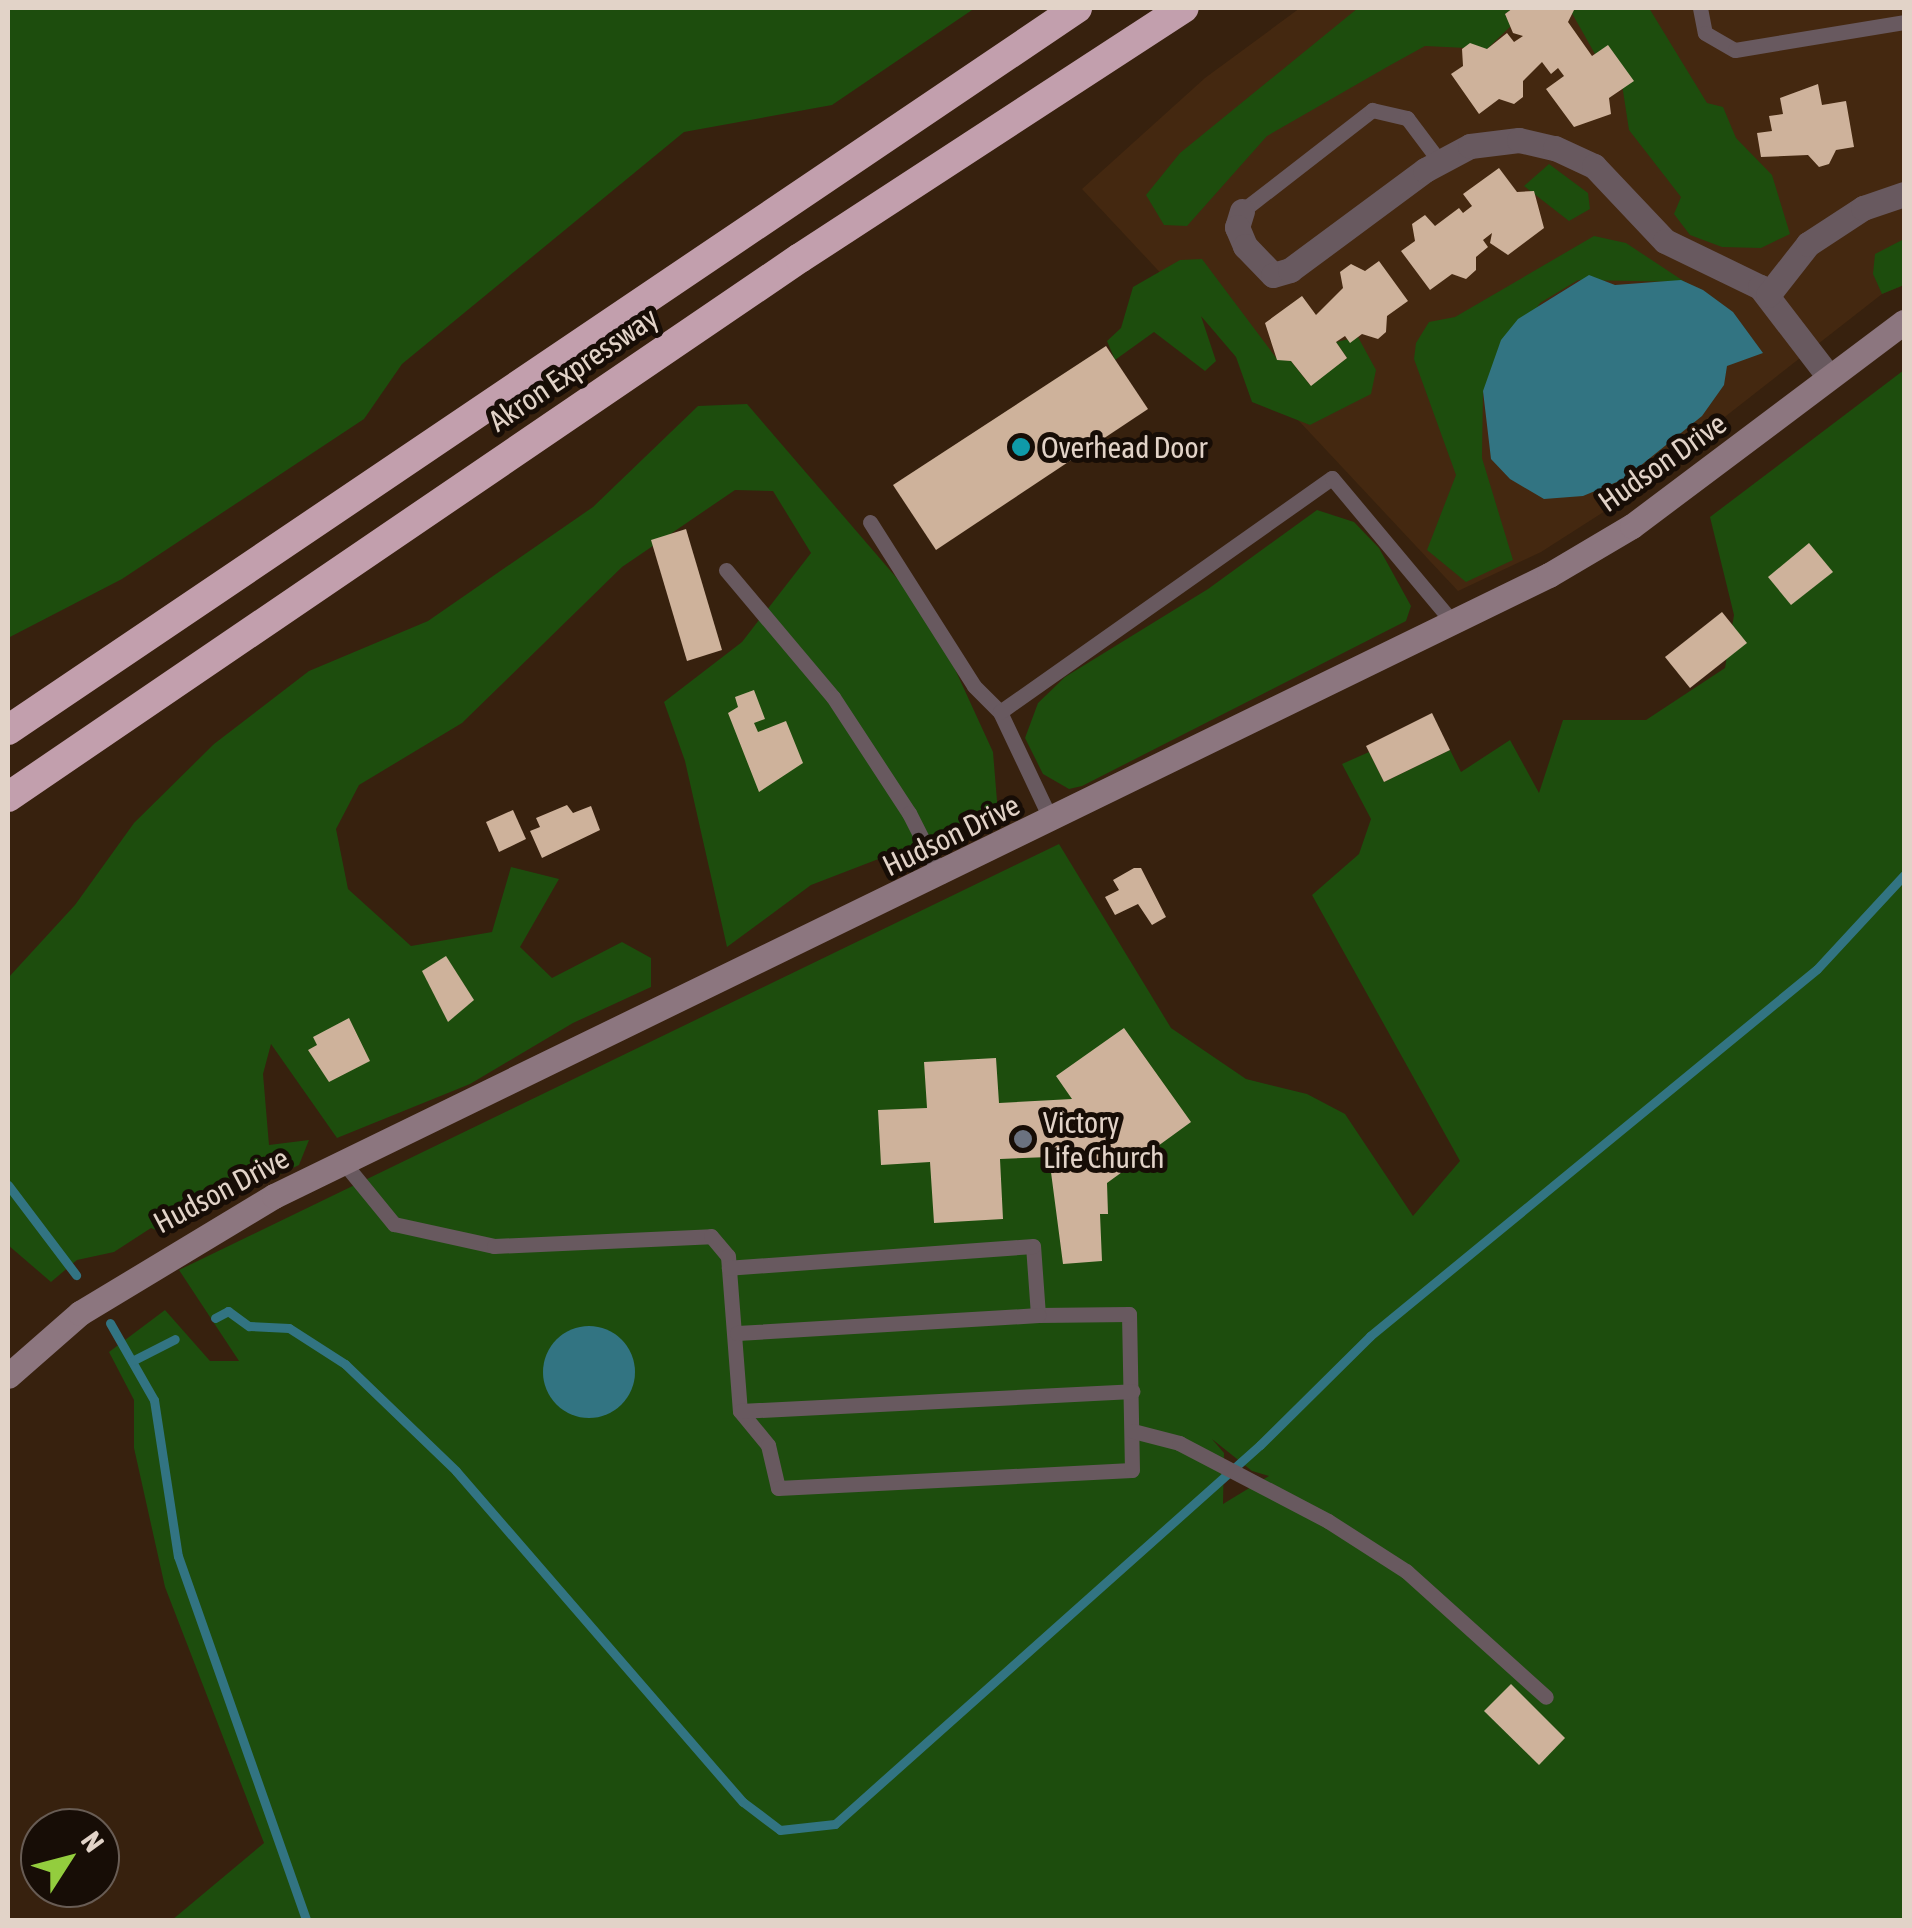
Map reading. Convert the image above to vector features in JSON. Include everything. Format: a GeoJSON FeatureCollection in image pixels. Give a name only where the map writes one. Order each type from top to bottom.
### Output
{"type":"FeatureCollection","features":[{"type":"Feature","properties":{"kind":"highway","name":"Akron Expressway"},"geometry":{"type":"LineString","coordinates":[[8,730],[1077,8]]}},
{"type":"Feature","properties":{"kind":"highway","name":"Akron Expressway"},"geometry":{"type":"LineString","coordinates":[[8,797],[800,258],[1184,8]]}},
{"type":"Feature","properties":{"kind":"street"},"geometry":{"type":"LineString","coordinates":[[1242,211],[1237,227],[1245,246],[1273,275],[1290,270],[1440,162],[1470,146],[1519,140],[1556,148],[1594,166],[1664,241],[1727,266],[1768,296],[1830,377]]}},
{"type":"Feature","properties":{"kind":"street"},"geometry":{"type":"LineString","coordinates":[[1768,296],[1808,244],[1862,208],[1904,194]]}},
{"type":"Feature","properties":{"kind":"street","name":"Hudson Drive"},"geometry":{"type":"LineString","coordinates":[[8,1376],[80,1313],[146,1269],[344,1162],[1455,625],[1632,526],[1904,322]]}},
{"type":"Feature","properties":{"kind":"lane"},"geometry":{"type":"LineString","coordinates":[[1700,8],[1705,33],[1734,50],[1904,22]]}},
{"type":"Feature","properties":{"kind":"lane"},"geometry":{"type":"LineString","coordinates":[[1242,211],[1372,110],[1407,118],[1440,162]]}},
{"type":"Feature","properties":{"kind":"lane"},"geometry":{"type":"LineString","coordinates":[[1000,712],[1332,478],[1455,625]]}},
{"type":"Feature","properties":{"kind":"lane"},"geometry":{"type":"LineString","coordinates":[[870,522],[974,686],[1000,712],[1052,822]]}},
{"type":"Feature","properties":{"kind":"lane"},"geometry":{"type":"LineString","coordinates":[[726,570],[833,697],[909,813],[941,876]]}},
{"type":"Feature","properties":{"kind":"lane"},"geometry":{"type":"LineString","coordinates":[[344,1162],[394,1224],[494,1246],[711,1236],[729,1268],[738,1333],[740,1411],[768,1445],[778,1488],[1132,1470],[1129,1314],[738,1333]]}},
{"type":"Feature","properties":{"kind":"lane"},"geometry":{"type":"LineString","coordinates":[[729,1268],[1033,1246],[1038,1316]]}},
{"type":"Feature","properties":{"kind":"lane"},"geometry":{"type":"LineString","coordinates":[[740,1411],[1132,1391]]}},
{"type":"Feature","properties":{"kind":"lane"},"geometry":{"type":"LineString","coordinates":[[1133,1432],[1179,1443],[1328,1520],[1406,1571],[1546,1697]]}},
{"type":"Feature","properties":{"kind":"shaded area"},"geometry":{"type":"Polygon","coordinates":[[[1300,8],[1904,8],[1904,285],[1882,294],[1602,513],[1541,552],[1458,591],[1082,189],[1205,78],[1300,8]]]}},
{"type":"Feature","properties":{"kind":"green space"},"geometry":{"type":"Polygon","coordinates":[[[8,8],[975,8],[832,105],[684,132],[402,364],[364,419],[122,579],[8,638],[8,8]]]}},
{"type":"Feature","properties":{"kind":"green space"},"geometry":{"type":"Polygon","coordinates":[[[1358,8],[1514,8],[1505,14],[1513,24],[1487,49],[1425,46],[1267,136],[1187,226],[1164,225],[1146,195],[1180,153],[1358,8]]]}},
{"type":"Feature","properties":{"kind":"green space"},"geometry":{"type":"Polygon","coordinates":[[[1569,8],[1649,8],[1707,103],[1723,107],[1736,138],[1772,175],[1790,234],[1761,248],[1722,247],[1690,235],[1674,214],[1681,197],[1629,130],[1619,65],[1595,54],[1569,8]]]}},
{"type":"Feature","properties":{"kind":"green space"},"geometry":{"type":"Polygon","coordinates":[[[1549,164],[1588,193],[1590,209],[1569,221],[1524,186],[1549,164]]]}},
{"type":"Feature","properties":{"kind":"green space"},"geometry":{"type":"Polygon","coordinates":[[[1594,236],[1626,243],[1685,282],[1578,280],[1540,303],[1483,391],[1482,458],[1513,560],[1466,582],[1427,550],[1456,475],[1414,359],[1416,343],[1429,322],[1455,317],[1594,236]]]}},
{"type":"Feature","properties":{"kind":"green space"},"geometry":{"type":"Polygon","coordinates":[[[1904,239],[1904,285],[1882,294],[1873,274],[1875,254],[1904,239]]]}},
{"type":"Feature","properties":{"kind":"green space"},"geometry":{"type":"Polygon","coordinates":[[[1202,259],[1277,359],[1291,361],[1310,385],[1347,358],[1336,342],[1358,337],[1376,370],[1371,394],[1310,425],[1252,402],[1236,357],[1201,316],[1216,361],[1205,371],[1154,332],[1115,360],[1107,341],[1121,328],[1133,287],[1180,260],[1202,259]]]}},
{"type":"Feature","properties":{"kind":"green space"},"geometry":{"type":"Polygon","coordinates":[[[1904,370],[1904,1920],[172,1920],[264,1843],[165,1587],[134,1448],[134,1400],[109,1352],[165,1310],[210,1361],[239,1361],[179,1270],[1059,844],[1171,1028],[1246,1079],[1307,1094],[1345,1114],[1413,1216],[1460,1161],[1312,895],[1359,854],[1371,819],[1342,764],[1369,752],[1384,782],[1450,750],[1461,772],[1510,740],[1539,793],[1563,720],[1646,720],[1725,668],[1734,615],[1710,517],[1904,370]],[[1212,1439],[1224,1453],[1223,1504],[1269,1476],[1252,1471],[1212,1439]]]}},
{"type":"Feature","properties":{"kind":"green space"},"geometry":{"type":"Polygon","coordinates":[[[747,404],[932,619],[993,752],[998,813],[811,885],[727,947],[685,761],[664,702],[742,642],[811,553],[773,491],[735,490],[622,567],[462,723],[359,785],[336,829],[348,889],[411,946],[492,932],[511,867],[559,879],[520,947],[552,978],[622,942],[651,958],[651,987],[573,1023],[470,1084],[337,1138],[271,1044],[263,1074],[269,1145],[309,1140],[299,1165],[161,1232],[151,1228],[114,1252],[77,1260],[51,1282],[8,1245],[8,978],[75,905],[134,823],[214,744],[309,671],[428,621],[593,507],[698,406],[747,404]]]}},
{"type":"Feature","properties":{"kind":"green space"},"geometry":{"type":"Polygon","coordinates":[[[1317,510],[1354,522],[1379,548],[1411,606],[1406,621],[1082,786],[1069,789],[1043,774],[1025,738],[1038,703],[1065,677],[1208,589],[1317,510]]]}},
{"type":"Feature","properties":{"kind":"water"},"geometry":{"type":"Polygon","coordinates":[[[1589,275],[1615,285],[1681,280],[1703,290],[1733,312],[1763,353],[1727,366],[1724,385],[1702,416],[1624,479],[1583,496],[1544,499],[1510,479],[1491,459],[1483,391],[1501,340],[1518,319],[1589,275]]]}},
{"type":"Feature","properties":{"kind":"water"},"geometry":{"type":"Polygon","coordinates":[[[589,1326],[607,1330],[621,1340],[631,1354],[635,1372],[631,1390],[621,1404],[607,1414],[589,1418],[571,1414],[557,1404],[547,1390],[543,1372],[547,1354],[557,1340],[571,1330],[589,1326]]]}},
{"type":"Feature","properties":{"kind":"building"},"geometry":{"type":"Polygon","coordinates":[[[1513,8],[1575,8],[1568,22],[1592,56],[1608,45],[1634,81],[1609,98],[1611,114],[1574,127],[1546,89],[1564,76],[1558,68],[1551,74],[1542,62],[1523,81],[1523,97],[1514,104],[1499,99],[1479,114],[1451,74],[1463,66],[1462,49],[1470,43],[1487,49],[1507,33],[1514,42],[1523,36],[1513,33],[1505,14],[1513,8]]]}},
{"type":"Feature","properties":{"kind":"building"},"geometry":{"type":"Polygon","coordinates":[[[1818,84],[1822,105],[1846,101],[1854,147],[1836,150],[1829,164],[1819,167],[1808,155],[1761,157],[1757,133],[1772,131],[1769,116],[1783,114],[1780,98],[1818,84]]]}},
{"type":"Feature","properties":{"kind":"building"},"geometry":{"type":"Polygon","coordinates":[[[1499,168],[1517,192],[1534,191],[1544,228],[1508,255],[1490,243],[1492,233],[1483,240],[1488,247],[1476,257],[1476,270],[1466,279],[1452,274],[1430,290],[1401,251],[1415,241],[1412,224],[1425,215],[1435,226],[1459,208],[1463,213],[1472,206],[1463,194],[1499,168]]]}},
{"type":"Feature","properties":{"kind":"building"},"geometry":{"type":"Polygon","coordinates":[[[1379,261],[1408,301],[1387,316],[1386,332],[1378,339],[1362,334],[1350,343],[1345,336],[1336,342],[1347,358],[1311,386],[1291,361],[1277,360],[1265,323],[1302,296],[1316,315],[1343,288],[1340,272],[1351,264],[1365,271],[1379,261]]]}},
{"type":"Feature","properties":{"kind":"building","name":"Overhead Door"},"geometry":{"type":"Polygon","coordinates":[[[1106,346],[1148,409],[936,550],[893,485],[1106,346]]]}},
{"type":"Feature","properties":{"kind":"building"},"geometry":{"type":"Polygon","coordinates":[[[686,529],[722,650],[687,661],[651,540],[686,529]]]}},
{"type":"Feature","properties":{"kind":"building"},"geometry":{"type":"Polygon","coordinates":[[[1809,543],[1833,572],[1791,605],[1768,577],[1809,543]]]}},
{"type":"Feature","properties":{"kind":"building"},"geometry":{"type":"Polygon","coordinates":[[[1722,612],[1747,643],[1690,688],[1665,657],[1722,612]]]}},
{"type":"Feature","properties":{"kind":"building"},"geometry":{"type":"Polygon","coordinates":[[[754,690],[765,719],[754,723],[758,732],[786,721],[803,763],[759,792],[728,713],[738,707],[735,697],[754,690]]]}},
{"type":"Feature","properties":{"kind":"building"},"geometry":{"type":"Polygon","coordinates":[[[1432,713],[1450,750],[1384,782],[1366,746],[1432,713]]]}},
{"type":"Feature","properties":{"kind":"building"},"geometry":{"type":"Polygon","coordinates":[[[567,805],[573,813],[591,806],[600,830],[542,858],[530,831],[540,827],[536,818],[567,805]]]}},
{"type":"Feature","properties":{"kind":"building"},"geometry":{"type":"Polygon","coordinates":[[[513,810],[526,839],[499,852],[486,822],[513,810]]]}},
{"type":"Feature","properties":{"kind":"building"},"geometry":{"type":"Polygon","coordinates":[[[1141,868],[1166,917],[1152,925],[1138,904],[1115,915],[1105,897],[1119,890],[1113,880],[1141,868]]]}},
{"type":"Feature","properties":{"kind":"building"},"geometry":{"type":"Polygon","coordinates":[[[446,956],[474,1000],[448,1022],[422,971],[446,956]]]}},
{"type":"Feature","properties":{"kind":"building"},"geometry":{"type":"Polygon","coordinates":[[[349,1018],[370,1061],[329,1082],[308,1050],[317,1045],[313,1037],[349,1018]]]}},
{"type":"Feature","properties":{"kind":"building","name":"Victory Life Church"},"geometry":{"type":"Polygon","coordinates":[[[1124,1028],[1191,1122],[1107,1183],[1108,1214],[1100,1214],[1102,1261],[1063,1264],[1049,1157],[1000,1159],[1003,1219],[934,1223],[930,1162],[881,1165],[878,1110],[927,1108],[924,1062],[996,1058],[999,1103],[1072,1099],[1056,1076],[1124,1028]]]}},
{"type":"Feature","properties":{"kind":"building"},"geometry":{"type":"Polygon","coordinates":[[[1511,1684],[1565,1738],[1539,1765],[1484,1711],[1511,1684]]]}},
{"type":"Feature","properties":{"kind":"waterway"},"geometry":{"type":"LineString","coordinates":[[215,1318],[228,1311],[249,1326],[289,1328],[345,1364],[456,1471],[743,1802],[780,1830],[835,1824],[1260,1445],[1370,1336],[1817,969],[1904,875]]}},
{"type":"Feature","properties":{"kind":"waterway"},"geometry":{"type":"LineString","coordinates":[[8,1185],[76,1275]]}},
{"type":"Feature","properties":{"kind":"waterway"},"geometry":{"type":"LineString","coordinates":[[110,1323],[154,1400],[178,1556],[306,1920]]}},
{"type":"Feature","properties":{"kind":"waterway"},"geometry":{"type":"LineString","coordinates":[[132,1361],[175,1339]]}},
{"type":"Feature","properties":{"kind":"place","name":"Overhead Door"},"geometry":{"type":"Point","coordinates":[1021,447]}},
{"type":"Feature","properties":{"kind":"place","name":"Victory Life Church"},"geometry":{"type":"Point","coordinates":[1023,1139]}}]}
